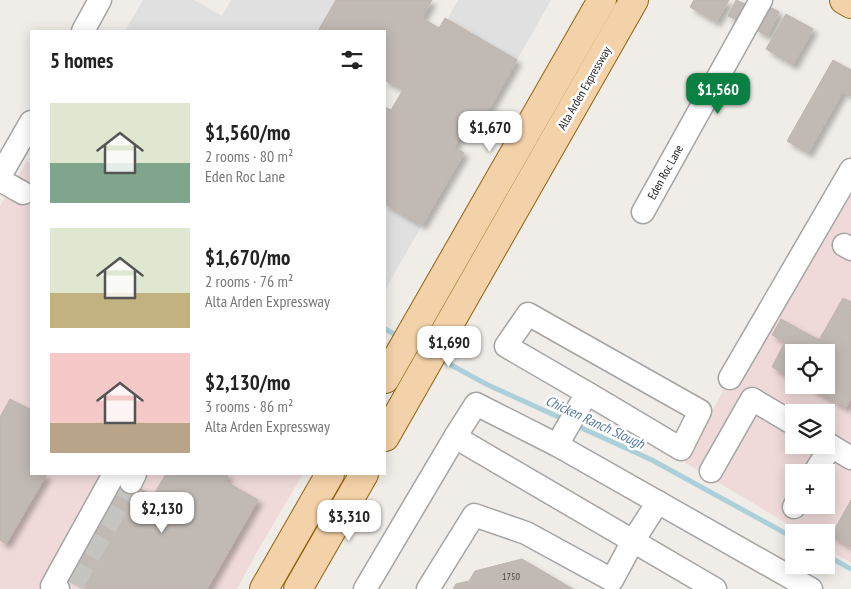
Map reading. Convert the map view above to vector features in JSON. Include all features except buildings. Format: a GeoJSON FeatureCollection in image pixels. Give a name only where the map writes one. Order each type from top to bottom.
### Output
{"type":"FeatureCollection","features":[{"type":"Feature","properties":{"kind":"main road"},"geometry":{"type":"LineString","coordinates":[[391,369],[602,0]]}},
{"type":"Feature","properties":{"kind":"main road","name":"Alta Arden Expressway"},"geometry":{"type":"LineString","coordinates":[[386,435],[634,0]]}},
{"type":"Feature","properties":{"kind":"main road"},"geometry":{"type":"LineString","coordinates":[[844,0],[851,4]]}},
{"type":"Feature","properties":{"kind":"main road"},"geometry":{"type":"LineString","coordinates":[[264,589],[329,475]]}},
{"type":"Feature","properties":{"kind":"main road"},"geometry":{"type":"LineString","coordinates":[[298,589],[363,475]]}},
{"type":"Feature","properties":{"kind":"street"},"geometry":{"type":"LineString","coordinates":[[84,30],[100,0]]}},
{"type":"Feature","properties":{"kind":"street","name":"Eden Roc Lane"},"geometry":{"type":"LineString","coordinates":[[643,212],[761,0]]}},
{"type":"Feature","properties":{"kind":"street"},"geometry":{"type":"LineString","coordinates":[[0,176],[30,124]]}},
{"type":"Feature","properties":{"kind":"street"},"geometry":{"type":"LineString","coordinates":[[730,378],[851,170]]}},
{"type":"Feature","properties":{"kind":"street"},"geometry":{"type":"LineString","coordinates":[[0,180],[23,193]]}},
{"type":"Feature","properties":{"kind":"street"},"geometry":{"type":"LineString","coordinates":[[528,314],[700,411],[681,450],[585,397],[506,346],[528,314]]}},
{"type":"Feature","properties":{"kind":"street"},"geometry":{"type":"LineString","coordinates":[[560,440],[585,397]]}},
{"type":"Feature","properties":{"kind":"street"},"geometry":{"type":"LineString","coordinates":[[711,471],[752,399],[785,419]]}},
{"type":"Feature","properties":{"kind":"street"},"geometry":{"type":"LineString","coordinates":[[365,589],[476,404],[560,440],[658,502],[811,589]]}},
{"type":"Feature","properties":{"kind":"street"},"geometry":{"type":"LineString","coordinates":[[455,437],[715,589]]}},
{"type":"Feature","properties":{"kind":"street"},"geometry":{"type":"LineString","coordinates":[[835,449],[851,458]]}},
{"type":"Feature","properties":{"kind":"street"},"geometry":{"type":"LineString","coordinates":[[67,587],[52,586],[127,476]]}},
{"type":"Feature","properties":{"kind":"street"},"geometry":{"type":"LineString","coordinates":[[428,589],[474,515],[526,533],[620,584],[633,541],[658,502]]}},
{"type":"Feature","properties":{"kind":"shaded area"},"geometry":{"type":"Polygon","coordinates":[[[143,0],[194,0],[222,16],[231,0],[336,0],[319,30],[126,30],[143,0]]]}},
{"type":"Feature","properties":{"kind":"shaded area"},"geometry":{"type":"Polygon","coordinates":[[[458,0],[551,0],[517,60],[447,20],[458,0]]]}},
{"type":"Feature","properties":{"kind":"shaded area"},"geometry":{"type":"Polygon","coordinates":[[[851,154],[851,563],[835,553],[835,524],[788,524],[684,462],[723,391],[719,385],[851,154]]]}},
{"type":"Feature","properties":{"kind":"shaded area"},"geometry":{"type":"Polygon","coordinates":[[[27,161],[30,163],[30,475],[302,475],[237,589],[0,589],[0,206],[27,161]]]}},
{"type":"Feature","properties":{"kind":"shaded area"},"geometry":{"type":"Polygon","coordinates":[[[386,205],[422,225],[386,288],[386,205]]]}},
{"type":"Feature","properties":{"kind":"waterway","name":"Chicken Ranch Slough"},"geometry":{"type":"LineString","coordinates":[[386,330],[400,337]]}},
{"type":"Feature","properties":{"kind":"waterway","name":"Chicken Ranch Slough"},"geometry":{"type":"LineString","coordinates":[[438,358],[488,385],[565,420]]}},
{"type":"Feature","properties":{"kind":"waterway","name":"Chicken Ranch Slough"},"geometry":{"type":"LineString","coordinates":[[575,425],[652,460],[785,533]]}},
{"type":"Feature","properties":{"kind":"waterway","name":"Chicken Ranch Slough"},"geometry":{"type":"LineString","coordinates":[[835,560],[851,569]]}},
{"type":"Feature","properties":{"kind":"tunnel"},"geometry":{"type":"LineString","coordinates":[[73,584],[131,482]]}}]}
